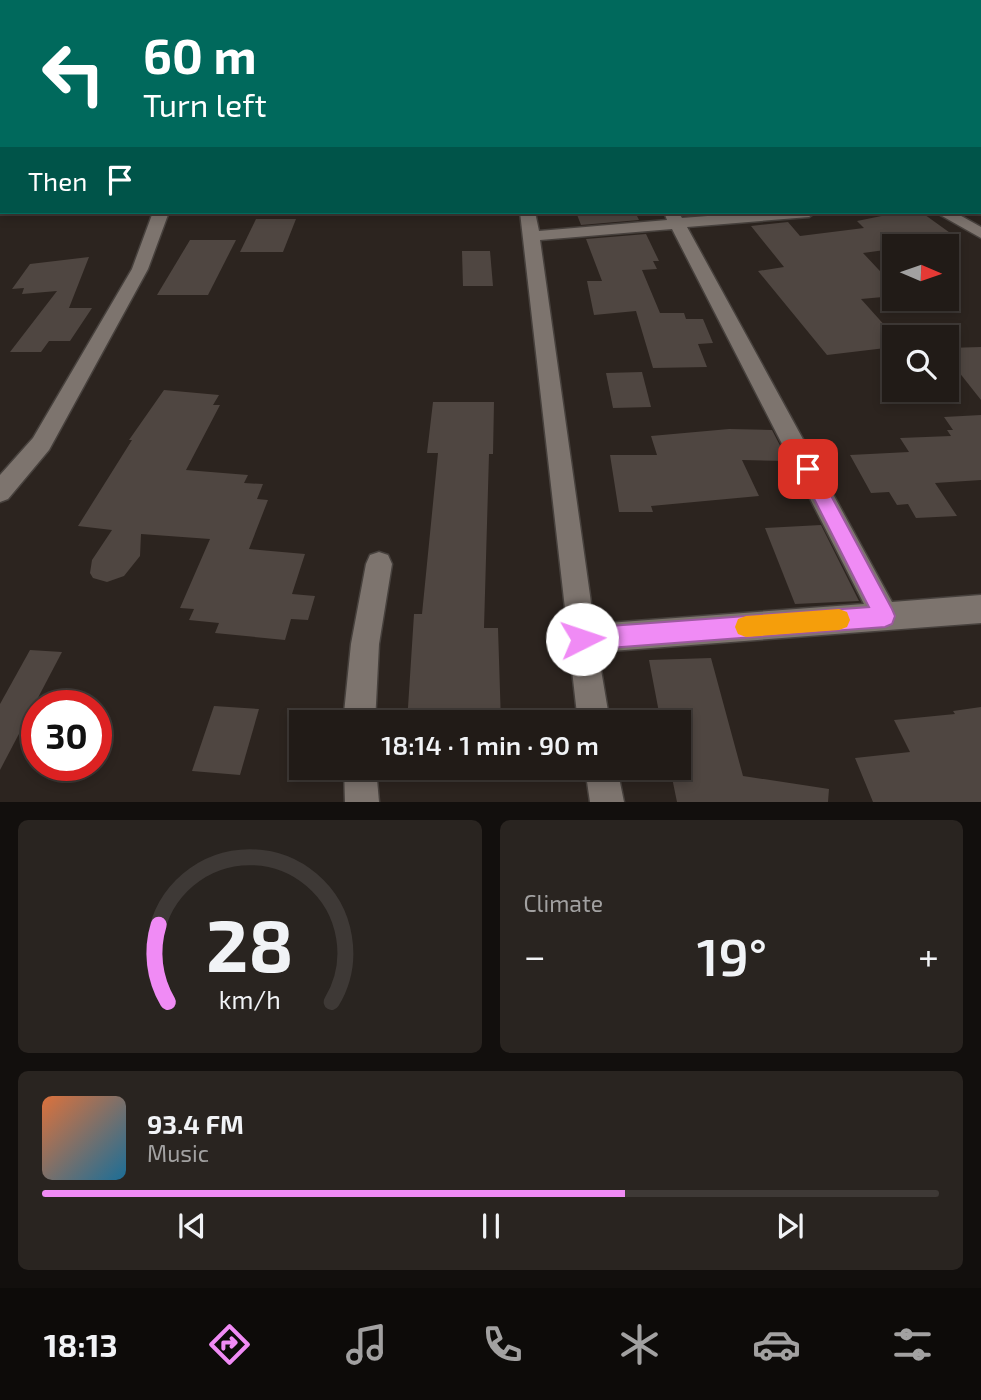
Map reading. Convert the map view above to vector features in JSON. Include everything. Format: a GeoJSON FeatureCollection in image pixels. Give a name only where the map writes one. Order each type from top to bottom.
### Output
{"type":"FeatureCollection","features":[{"type":"Feature","properties":{"kind":"street"},"geometry":{"type":"LineString","coordinates":[[0,492],[41,444],[54,422],[140,269],[160,214]]}},
{"type":"Feature","properties":{"kind":"street"},"geometry":{"type":"LineString","coordinates":[[528,214],[555,396],[592,710]]}},
{"type":"Feature","properties":{"kind":"street"},"geometry":{"type":"LineString","coordinates":[[532,236],[676,218],[765,214]]}},
{"type":"Feature","properties":{"kind":"street"},"geometry":{"type":"LineString","coordinates":[[947,214],[981,233]]}},
{"type":"Feature","properties":{"kind":"street"},"geometry":{"type":"LineString","coordinates":[[676,218],[885,616]]}},
{"type":"Feature","properties":{"kind":"street"},"geometry":{"type":"LineString","coordinates":[[360,710],[365,644],[379,564]]}},
{"type":"Feature","properties":{"kind":"street"},"geometry":{"type":"LineString","coordinates":[[582,639],[981,609]]}},
{"type":"Feature","properties":{"kind":"street"},"geometry":{"type":"LineString","coordinates":[[361,780],[362,802]]}},
{"type":"Feature","properties":{"kind":"street"},"geometry":{"type":"LineString","coordinates":[[603,780],[607,802]]}},
{"type":"Feature","properties":{"kind":"building"},"geometry":{"type":"Polygon","coordinates":[[[577,214],[636,214],[639,220],[581,225],[577,214]]]}},
{"type":"Feature","properties":{"kind":"building"},"geometry":{"type":"Polygon","coordinates":[[[891,214],[924,214],[952,234],[882,234],[882,250],[863,253],[882,273],[882,297],[861,299],[884,325],[882,325],[882,348],[827,355],[758,271],[784,267],[751,226],[788,222],[800,236],[864,228],[857,221],[891,214]]]}},
{"type":"Feature","properties":{"kind":"building"},"geometry":{"type":"Polygon","coordinates":[[[256,219],[296,219],[283,252],[240,252],[256,219]]]}},
{"type":"Feature","properties":{"kind":"building"},"geometry":{"type":"Polygon","coordinates":[[[646,234],[659,261],[653,261],[657,269],[642,270],[660,313],[684,313],[686,319],[703,319],[713,343],[698,344],[707,367],[653,368],[636,311],[594,315],[587,281],[602,281],[586,239],[646,234]]]}},
{"type":"Feature","properties":{"kind":"building"},"geometry":{"type":"Polygon","coordinates":[[[190,240],[236,240],[208,295],[157,295],[190,240]]]}},
{"type":"Feature","properties":{"kind":"building"},"geometry":{"type":"Polygon","coordinates":[[[462,251],[490,251],[493,286],[463,286],[462,251]]]}},
{"type":"Feature","properties":{"kind":"building"},"geometry":{"type":"Polygon","coordinates":[[[89,257],[69,308],[92,308],[70,341],[49,341],[41,352],[10,352],[57,291],[22,294],[24,288],[12,289],[30,264],[89,257]]]}},
{"type":"Feature","properties":{"kind":"building"},"geometry":{"type":"Polygon","coordinates":[[[981,347],[981,400],[959,372],[959,348],[981,347]]]}},
{"type":"Feature","properties":{"kind":"building"},"geometry":{"type":"Polygon","coordinates":[[[642,372],[651,407],[613,408],[606,373],[642,372]]]}},
{"type":"Feature","properties":{"kind":"building"},"geometry":{"type":"Polygon","coordinates":[[[164,390],[219,395],[213,405],[220,405],[186,470],[248,475],[244,483],[263,484],[257,499],[268,500],[249,549],[305,554],[292,594],[315,596],[308,620],[291,619],[285,640],[215,633],[219,623],[189,620],[194,609],[180,608],[210,539],[141,534],[140,556],[124,576],[107,582],[93,578],[90,573],[92,560],[112,530],[78,526],[132,440],[129,440],[164,390]]]}},
{"type":"Feature","properties":{"kind":"building"},"geometry":{"type":"Polygon","coordinates":[[[433,402],[494,402],[493,454],[489,454],[484,628],[498,628],[501,710],[408,710],[414,614],[422,614],[438,453],[427,453],[433,402]]]}},
{"type":"Feature","properties":{"kind":"building"},"geometry":{"type":"Polygon","coordinates":[[[981,415],[981,480],[935,483],[957,516],[916,518],[908,504],[897,505],[889,492],[871,493],[850,455],[909,452],[900,438],[951,436],[947,430],[953,430],[944,417],[981,415]]]}},
{"type":"Feature","properties":{"kind":"building"},"geometry":{"type":"Polygon","coordinates":[[[729,429],[772,430],[788,461],[742,460],[759,496],[651,506],[653,512],[619,512],[610,455],[657,455],[651,436],[729,429]]]}},
{"type":"Feature","properties":{"kind":"building"},"geometry":{"type":"Polygon","coordinates":[[[821,525],[859,601],[795,604],[765,528],[821,525]]]}},
{"type":"Feature","properties":{"kind":"building"},"geometry":{"type":"Polygon","coordinates":[[[30,650],[62,652],[42,690],[21,690],[21,730],[0,770],[0,704],[30,650]]]}},
{"type":"Feature","properties":{"kind":"building"},"geometry":{"type":"Polygon","coordinates":[[[711,658],[743,776],[829,789],[828,802],[677,802],[672,780],[691,780],[691,710],[659,710],[649,660],[711,658]]]}},
{"type":"Feature","properties":{"kind":"building"},"geometry":{"type":"Polygon","coordinates":[[[214,706],[259,709],[240,775],[192,771],[214,706]]]}},
{"type":"Feature","properties":{"kind":"building"},"geometry":{"type":"Polygon","coordinates":[[[981,707],[981,802],[873,802],[855,758],[910,752],[894,720],[955,714],[953,711],[981,707]]]}},
{"type":"Feature","properties":{"kind":"slow traffic"},"geometry":{"type":"LineString","coordinates":[[746,627],[839,620]]}},
{"type":"Feature","properties":{"kind":"route"},"geometry":{"type":"LineString","coordinates":[[582,639],[885,616],[808,469]]}}]}
